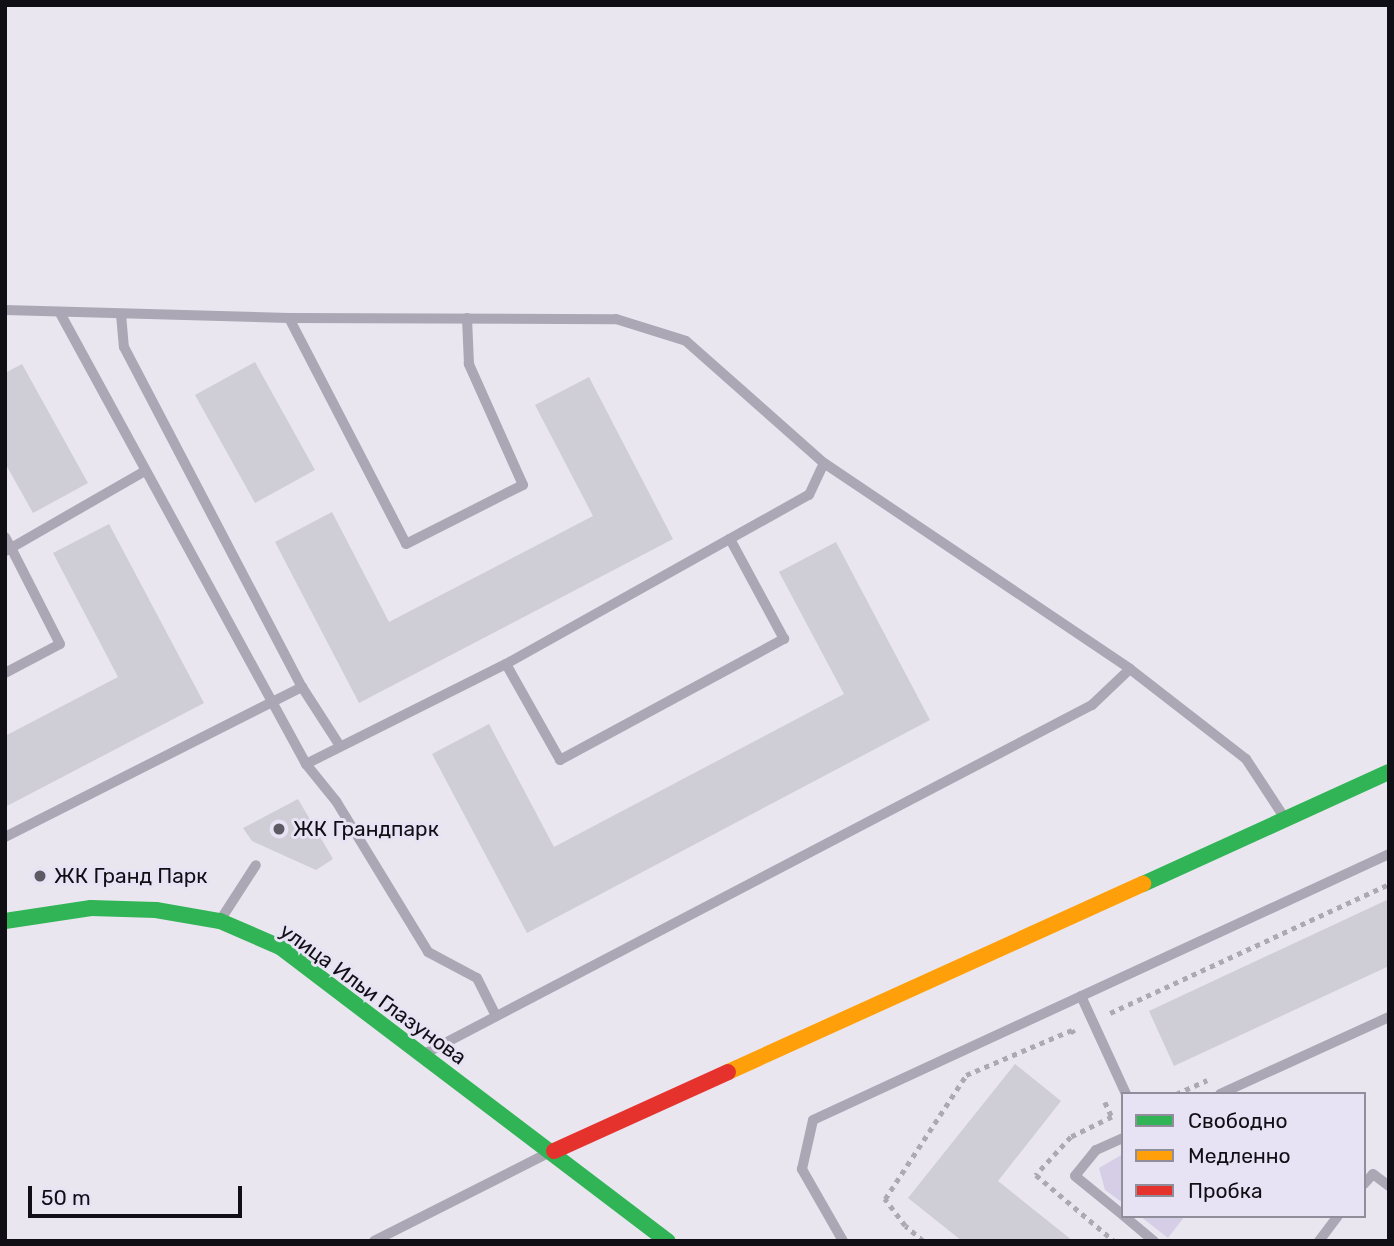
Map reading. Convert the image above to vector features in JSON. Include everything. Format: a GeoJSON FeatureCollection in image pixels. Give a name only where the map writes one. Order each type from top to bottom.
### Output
{"type":"FeatureCollection","features":[{"type":"Feature","properties":{"kind":"street"},"geometry":{"type":"LineString","coordinates":[[554,1150],[1389,772]]}},
{"type":"Feature","properties":{"kind":"street","name":"улица Ильи Глазунова"},"geometry":{"type":"LineString","coordinates":[[5,921],[91,908],[156,911],[220,921],[280,947],[421,1056],[554,1150],[668,1241]]}},
{"type":"Feature","properties":{"kind":"lane"},"geometry":{"type":"LineString","coordinates":[[5,310],[289,318],[615,319],[687,341],[824,463],[1130,668],[1246,759],[1286,820]]}},
{"type":"Feature","properties":{"kind":"lane"},"geometry":{"type":"LineString","coordinates":[[60,313],[306,764],[336,801],[428,952],[477,978],[496,1016]]}},
{"type":"Feature","properties":{"kind":"lane"},"geometry":{"type":"LineString","coordinates":[[121,314],[124,347],[302,687],[340,746]]}},
{"type":"Feature","properties":{"kind":"lane"},"geometry":{"type":"LineString","coordinates":[[289,318],[406,544],[523,485],[469,364],[467,318]]}},
{"type":"Feature","properties":{"kind":"lane"},"geometry":{"type":"LineString","coordinates":[[306,764],[506,664],[809,495],[824,463]]}},
{"type":"Feature","properties":{"kind":"lane"},"geometry":{"type":"LineString","coordinates":[[5,673],[60,644],[7,545],[145,471]]}},
{"type":"Feature","properties":{"kind":"lane"},"geometry":{"type":"LineString","coordinates":[[506,664],[560,760],[784,639],[730,540]]}},
{"type":"Feature","properties":{"kind":"lane"},"geometry":{"type":"LineString","coordinates":[[421,1056],[1092,705],[1130,668]]}},
{"type":"Feature","properties":{"kind":"lane"},"geometry":{"type":"LineString","coordinates":[[5,837],[302,687]]}},
{"type":"Feature","properties":{"kind":"lane"},"geometry":{"type":"LineString","coordinates":[[843,1241],[802,1170],[813,1120],[1389,854]]}},
{"type":"Feature","properties":{"kind":"lane"},"geometry":{"type":"LineString","coordinates":[[220,921],[256,865]]}},
{"type":"Feature","properties":{"kind":"lane"},"geometry":{"type":"LineString","coordinates":[[1082,996],[1125,1092]]}},
{"type":"Feature","properties":{"kind":"lane"},"geometry":{"type":"LineString","coordinates":[[1224,1092],[1389,1017]]}},
{"type":"Feature","properties":{"kind":"lane"},"geometry":{"type":"LineString","coordinates":[[1121,1139],[1096,1150],[1075,1176],[1121,1214]]}},
{"type":"Feature","properties":{"kind":"lane"},"geometry":{"type":"LineString","coordinates":[[374,1241],[554,1150]]}},
{"type":"Feature","properties":{"kind":"lane"},"geometry":{"type":"LineString","coordinates":[[1366,1182],[1373,1174],[1389,1186]]}},
{"type":"Feature","properties":{"kind":"lane"},"geometry":{"type":"LineString","coordinates":[[1125,1218],[1154,1241]]}},
{"type":"Feature","properties":{"kind":"lane"},"geometry":{"type":"LineString","coordinates":[[1318,1241],[1336,1218]]}},
{"type":"Feature","properties":{"kind":"path"},"geometry":{"type":"LineString","coordinates":[[1111,1024],[1107,1014],[1389,884]]}},
{"type":"Feature","properties":{"kind":"path"},"geometry":{"type":"LineString","coordinates":[[923,1241],[905,1226],[885,1199],[966,1075],[1072,1030],[1077,1040]]}},
{"type":"Feature","properties":{"kind":"path"},"geometry":{"type":"LineString","coordinates":[[1052,1156],[1071,1137],[1112,1117],[1102,1094]]}},
{"type":"Feature","properties":{"kind":"shaded area"},"geometry":{"type":"Polygon","coordinates":[[[1121,1155],[1121,1202],[1105,1190],[1099,1168],[1121,1155]]]}},
{"type":"Feature","properties":{"kind":"shaded area"},"geometry":{"type":"Polygon","coordinates":[[[1143,1218],[1183,1218],[1168,1238],[1143,1218]]]}},
{"type":"Feature","properties":{"kind":"building"},"geometry":{"type":"Polygon","coordinates":[[[255,362],[315,470],[255,503],[195,395],[255,362]]]}},
{"type":"Feature","properties":{"kind":"building"},"geometry":{"type":"Polygon","coordinates":[[[22,364],[88,483],[33,513],[5,463],[5,373],[22,364]]]}},
{"type":"Feature","properties":{"kind":"building"},"geometry":{"type":"Polygon","coordinates":[[[589,377],[673,539],[359,703],[275,542],[332,512],[389,622],[593,516],[535,405],[589,377]]]}},
{"type":"Feature","properties":{"kind":"building"},"geometry":{"type":"Polygon","coordinates":[[[109,524],[204,703],[5,807],[5,736],[118,677],[53,553],[109,524]]]}},
{"type":"Feature","properties":{"kind":"building"},"geometry":{"type":"Polygon","coordinates":[[[836,542],[930,720],[527,933],[432,754],[489,724],[554,847],[844,694],[779,572],[836,542]]]}},
{"type":"Feature","properties":{"kind":"building"},"geometry":{"type":"Polygon","coordinates":[[[298,799],[333,859],[316,870],[252,841],[243,828],[298,799]]]}},
{"type":"Feature","properties":{"kind":"building"},"geometry":{"type":"Polygon","coordinates":[[[1389,899],[1389,966],[1174,1066],[1149,1011],[1389,899]]]}},
{"type":"Feature","properties":{"kind":"building"},"geometry":{"type":"Polygon","coordinates":[[[1015,1064],[1061,1101],[998,1181],[1073,1241],[962,1241],[908,1198],[1015,1064]]]}},
{"type":"Feature","properties":{"kind":"traffic: fast"},"geometry":{"type":"LineString","coordinates":[[1143,884],[1389,772]]}},
{"type":"Feature","properties":{"kind":"traffic: fast"},"geometry":{"type":"LineString","coordinates":[[5,921],[91,908],[156,910],[220,921],[280,947],[668,1241]]}},
{"type":"Feature","properties":{"kind":"traffic: slow"},"geometry":{"type":"LineString","coordinates":[[728,1072],[1143,884]]}},
{"type":"Feature","properties":{"kind":"traffic: jam"},"geometry":{"type":"LineString","coordinates":[[554,1151],[728,1072]]}},
{"type":"Feature","properties":{"kind":"place","name":"ЖК Грандпарк"},"geometry":{"type":"Point","coordinates":[279,829]}},
{"type":"Feature","properties":{"kind":"place","name":"ЖК Гранд Парк"},"geometry":{"type":"Point","coordinates":[40,876]}}]}
